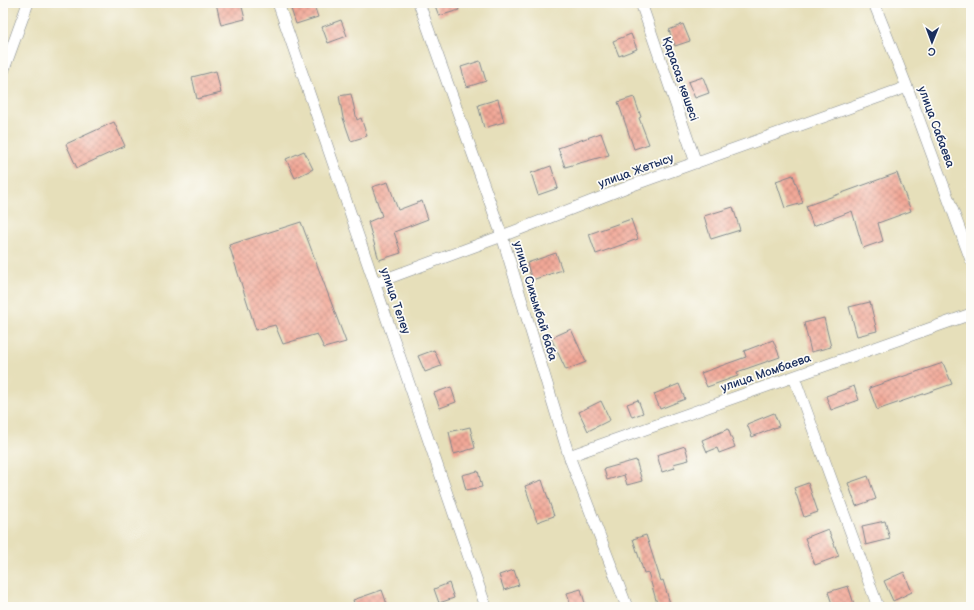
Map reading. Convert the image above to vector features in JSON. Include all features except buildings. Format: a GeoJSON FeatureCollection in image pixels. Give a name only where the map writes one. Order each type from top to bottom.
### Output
{"type":"FeatureCollection","features":[{"type":"Feature","properties":{"kind":"street"},"geometry":{"type":"LineString","coordinates":[[3,72],[28,3]]}},
{"type":"Feature","properties":{"kind":"street","name":"улица Телеу"},"geometry":{"type":"LineString","coordinates":[[278,3],[486,607]]}},
{"type":"Feature","properties":{"kind":"street","name":"улица Сихымбай баба"},"geometry":{"type":"LineString","coordinates":[[419,3],[502,236],[569,456],[627,607]]}},
{"type":"Feature","properties":{"kind":"street","name":"Қарасаз көшесі"},"geometry":{"type":"LineString","coordinates":[[641,3],[696,163]]}},
{"type":"Feature","properties":{"kind":"street","name":"улица Сабаева"},"geometry":{"type":"LineString","coordinates":[[874,3],[907,87],[971,260]]}},
{"type":"Feature","properties":{"kind":"street","name":"улица Жетысу"},"geometry":{"type":"LineString","coordinates":[[375,283],[502,236],[630,186],[907,87]]}},
{"type":"Feature","properties":{"kind":"street","name":"улица Момбаева"},"geometry":{"type":"LineString","coordinates":[[569,456],[971,314]]}},
{"type":"Feature","properties":{"kind":"street"},"geometry":{"type":"LineString","coordinates":[[794,377],[878,607]]}}]}
